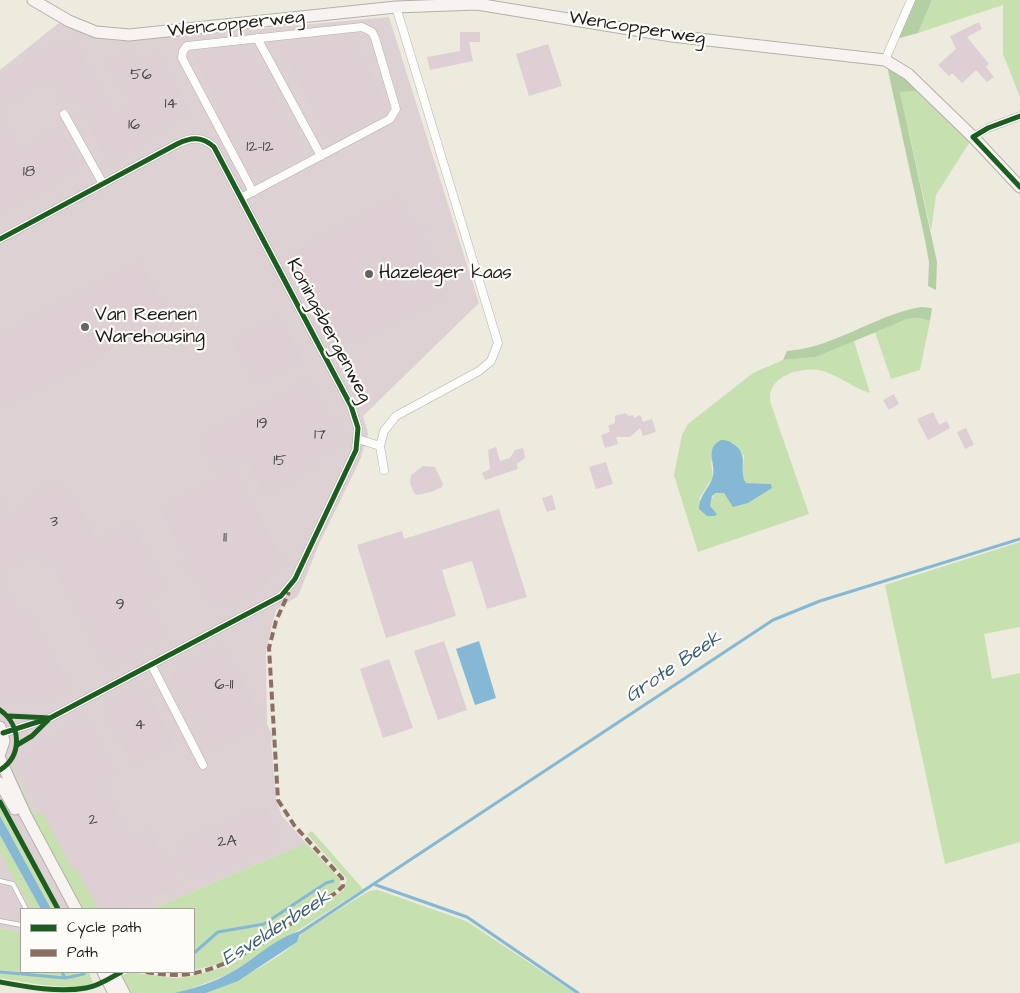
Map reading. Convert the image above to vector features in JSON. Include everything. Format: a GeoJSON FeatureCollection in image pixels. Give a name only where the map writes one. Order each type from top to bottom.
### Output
{"type":"FeatureCollection","features":[{"type":"Feature","properties":{"kind":"street","name":"Wencopperweg"},"geometry":{"type":"LineString","coordinates":[[33,0],[69,21],[96,32],[129,35],[396,7],[477,4],[672,36],[885,60],[908,74],[973,137],[1020,187]]}},
{"type":"Feature","properties":{"kind":"street"},"geometry":{"type":"LineString","coordinates":[[885,60],[911,0]]}},
{"type":"Feature","properties":{"kind":"street"},"geometry":{"type":"LineString","coordinates":[[384,470],[380,446],[384,431],[396,416],[479,371],[491,361],[498,342],[396,7]]}},
{"type":"Feature","properties":{"kind":"street"},"geometry":{"type":"LineString","coordinates":[[241,198],[390,119],[394,115],[396,109],[394,101],[372,32],[362,27],[192,44],[183,51],[182,58],[252,192]]}},
{"type":"Feature","properties":{"kind":"street"},"geometry":{"type":"LineString","coordinates":[[257,38],[321,156]]}},
{"type":"Feature","properties":{"kind":"street"},"geometry":{"type":"LineString","coordinates":[[64,114],[103,184]]}},
{"type":"Feature","properties":{"kind":"street"},"geometry":{"type":"LineString","coordinates":[[973,137],[988,128],[1020,116]]}},
{"type":"Feature","properties":{"kind":"street","name":"Koningsbergenweg"},"geometry":{"type":"LineString","coordinates":[[0,240],[177,144],[187,139],[202,139],[214,147],[357,417],[358,439],[351,461],[295,579],[273,601],[50,718],[2,730]]}},
{"type":"Feature","properties":{"kind":"street"},"geometry":{"type":"LineString","coordinates":[[358,439],[380,446]]}},
{"type":"Feature","properties":{"kind":"street"},"geometry":{"type":"LineString","coordinates":[[151,664],[203,764]]}},
{"type":"Feature","properties":{"kind":"street"},"geometry":{"type":"LineString","coordinates":[[0,753],[4,741],[2,730]]}},
{"type":"Feature","properties":{"kind":"street"},"geometry":{"type":"LineString","coordinates":[[0,759],[25,814],[75,908]]}},
{"type":"Feature","properties":{"kind":"street"},"geometry":{"type":"LineString","coordinates":[[0,783],[68,908]]}},
{"type":"Feature","properties":{"kind":"street"},"geometry":{"type":"LineString","coordinates":[[104,973],[114,993]]}},
{"type":"Feature","properties":{"kind":"street"},"geometry":{"type":"LineString","coordinates":[[114,973],[124,993]]}},
{"type":"Feature","properties":{"kind":"lane"},"geometry":{"type":"LineString","coordinates":[[0,881],[13,884],[25,908]]}},
{"type":"Feature","properties":{"kind":"lane"},"geometry":{"type":"LineString","coordinates":[[0,921],[20,925]]}},
{"type":"Feature","properties":{"kind":"shaded area"},"geometry":{"type":"Polygon","coordinates":[[[389,17],[479,303],[363,416],[368,433],[361,458],[320,542],[298,596],[276,610],[266,652],[267,724],[274,738],[271,740],[276,799],[282,816],[306,843],[154,908],[20,908],[20,932],[0,928],[0,70],[59,23],[96,38],[120,41],[389,17]]]}},
{"type":"Feature","properties":{"kind":"green space"},"geometry":{"type":"Polygon","coordinates":[[[915,0],[932,0],[918,33],[896,39],[915,0]]]}},
{"type":"Feature","properties":{"kind":"green space"},"geometry":{"type":"Polygon","coordinates":[[[932,0],[1020,0],[1020,97],[1003,54],[1003,5],[918,33],[932,0]]]}},
{"type":"Feature","properties":{"kind":"green space"},"geometry":{"type":"Polygon","coordinates":[[[887,66],[920,91],[900,92],[937,262],[936,290],[928,286],[929,262],[925,240],[887,66]]]}},
{"type":"Feature","properties":{"kind":"green space"},"geometry":{"type":"Polygon","coordinates":[[[920,91],[971,140],[936,195],[931,231],[900,92],[920,91]]]}},
{"type":"Feature","properties":{"kind":"green space"},"geometry":{"type":"Polygon","coordinates":[[[921,307],[932,308],[930,321],[920,318],[907,319],[816,357],[783,360],[787,351],[821,344],[887,317],[921,307]]]}},
{"type":"Feature","properties":{"kind":"green space"},"geometry":{"type":"Polygon","coordinates":[[[920,318],[930,321],[920,370],[891,379],[875,332],[907,319],[920,318]]]}},
{"type":"Feature","properties":{"kind":"green space"},"geometry":{"type":"Polygon","coordinates":[[[854,341],[870,393],[819,370],[802,370],[784,376],[773,387],[770,395],[771,404],[809,514],[698,552],[674,475],[682,435],[688,424],[753,373],[783,360],[816,357],[854,341]],[[732,442],[711,462],[713,477],[699,499],[710,506],[712,497],[717,493],[724,493],[727,497],[772,488],[771,484],[746,483],[742,477],[744,456],[732,442]]]}},
{"type":"Feature","properties":{"kind":"green space"},"geometry":{"type":"Polygon","coordinates":[[[1020,542],[1020,627],[984,634],[992,679],[1020,673],[1020,842],[945,864],[885,585],[1020,542]]]}},
{"type":"Feature","properties":{"kind":"green space"},"geometry":{"type":"Polygon","coordinates":[[[13,773],[35,815],[43,811],[99,908],[79,908],[11,774],[13,773]]]}},
{"type":"Feature","properties":{"kind":"green space"},"geometry":{"type":"Polygon","coordinates":[[[0,807],[54,908],[50,908],[0,816],[0,807]]]}},
{"type":"Feature","properties":{"kind":"green space"},"geometry":{"type":"Polygon","coordinates":[[[312,831],[363,889],[231,973],[188,990],[174,993],[131,993],[120,976],[128,973],[137,973],[173,978],[188,977],[226,967],[344,890],[347,879],[307,834],[312,831]]]}},
{"type":"Feature","properties":{"kind":"green space"},"geometry":{"type":"Polygon","coordinates":[[[0,835],[40,908],[30,908],[0,853],[0,835]]]}},
{"type":"Feature","properties":{"kind":"green space"},"geometry":{"type":"Polygon","coordinates":[[[306,843],[340,879],[340,887],[222,963],[195,970],[195,908],[154,908],[306,843]]]}},
{"type":"Feature","properties":{"kind":"green space"},"geometry":{"type":"Polygon","coordinates":[[[378,890],[466,921],[575,993],[206,993],[260,968],[287,950],[297,941],[302,932],[369,891],[378,890]]]}},
{"type":"Feature","properties":{"kind":"green space"},"geometry":{"type":"Polygon","coordinates":[[[0,928],[20,932],[20,973],[77,973],[79,977],[85,975],[84,973],[89,973],[93,983],[85,986],[62,987],[0,978],[0,928]]]}},
{"type":"Feature","properties":{"kind":"water"},"geometry":{"type":"Polygon","coordinates":[[[721,440],[731,442],[740,450],[746,483],[771,484],[772,488],[748,503],[733,507],[724,493],[716,493],[712,496],[710,506],[717,514],[715,516],[707,516],[699,509],[699,504],[713,476],[713,448],[721,440]]]}},
{"type":"Feature","properties":{"kind":"water"},"geometry":{"type":"Polygon","coordinates":[[[479,641],[496,698],[475,705],[456,649],[479,641]]]}},
{"type":"Feature","properties":{"kind":"water"},"geometry":{"type":"Polygon","coordinates":[[[0,816],[50,908],[40,908],[0,835],[0,816]]]}},
{"type":"Feature","properties":{"kind":"water","name":"Esvelderbeek"},"geometry":{"type":"Polygon","coordinates":[[[301,931],[297,942],[238,981],[206,993],[174,993],[204,985],[225,976],[283,938],[301,931]]]}},
{"type":"Feature","properties":{"kind":"building"},"geometry":{"type":"Polygon","coordinates":[[[979,22],[982,29],[967,37],[989,64],[986,67],[994,77],[987,82],[976,70],[962,83],[952,73],[949,76],[938,65],[956,49],[950,36],[979,22]]]}},
{"type":"Feature","properties":{"kind":"building"},"geometry":{"type":"Polygon","coordinates":[[[460,32],[480,32],[480,42],[469,42],[473,61],[430,70],[427,57],[460,51],[460,32]]]}},
{"type":"Feature","properties":{"kind":"building"},"geometry":{"type":"Polygon","coordinates":[[[349,35],[389,109],[386,115],[332,143],[281,47],[294,40],[298,46],[310,39],[314,46],[327,39],[330,45],[349,35]]]}},
{"type":"Feature","properties":{"kind":"building"},"geometry":{"type":"Polygon","coordinates":[[[74,41],[114,115],[131,103],[108,62],[128,51],[135,64],[158,52],[190,114],[148,137],[150,141],[109,163],[90,128],[93,126],[76,95],[64,101],[52,78],[0,106],[0,80],[34,54],[54,43],[58,50],[74,41]]]}},
{"type":"Feature","properties":{"kind":"building"},"geometry":{"type":"Polygon","coordinates":[[[548,44],[562,86],[529,96],[516,54],[548,44]]]}},
{"type":"Feature","properties":{"kind":"building"},"geometry":{"type":"Polygon","coordinates":[[[246,45],[305,154],[272,172],[269,166],[250,175],[216,110],[221,108],[194,56],[207,50],[210,56],[226,47],[230,47],[233,52],[246,45]]]}},
{"type":"Feature","properties":{"kind":"building"},"geometry":{"type":"Polygon","coordinates":[[[0,113],[19,149],[60,127],[82,167],[49,184],[50,187],[0,214],[0,113]]]}},
{"type":"Feature","properties":{"kind":"building"},"geometry":{"type":"Polygon","coordinates":[[[397,196],[415,228],[422,223],[427,231],[420,236],[449,293],[340,351],[287,256],[397,196]]]}},
{"type":"Feature","properties":{"kind":"building","name":"Van Reenen Warehousing"},"geometry":{"type":"Polygon","coordinates":[[[139,261],[170,318],[0,409],[0,335],[139,261]]]}},
{"type":"Feature","properties":{"kind":"building"},"geometry":{"type":"Polygon","coordinates":[[[278,316],[302,361],[257,385],[233,340],[278,316]]]}},
{"type":"Feature","properties":{"kind":"building"},"geometry":{"type":"Polygon","coordinates":[[[308,380],[329,419],[336,416],[346,435],[340,438],[343,444],[311,463],[314,468],[266,494],[245,456],[231,463],[283,562],[277,565],[279,569],[266,576],[269,583],[222,607],[219,601],[212,605],[195,573],[190,575],[182,561],[187,558],[160,508],[220,477],[199,438],[308,380]]]}},
{"type":"Feature","properties":{"kind":"building"},"geometry":{"type":"Polygon","coordinates":[[[894,394],[899,404],[889,410],[883,400],[894,394]]]}},
{"type":"Feature","properties":{"kind":"building"},"geometry":{"type":"Polygon","coordinates":[[[933,412],[939,425],[947,421],[950,428],[928,440],[917,419],[933,412]]]}},
{"type":"Feature","properties":{"kind":"building"},"geometry":{"type":"Polygon","coordinates":[[[625,413],[629,416],[633,415],[634,418],[640,415],[643,422],[652,419],[656,432],[643,436],[640,428],[630,437],[616,437],[618,444],[605,448],[601,435],[610,432],[608,426],[615,423],[615,416],[625,413]]]}},
{"type":"Feature","properties":{"kind":"building"},"geometry":{"type":"Polygon","coordinates":[[[966,428],[974,445],[965,449],[957,432],[966,428]]]}},
{"type":"Feature","properties":{"kind":"building"},"geometry":{"type":"Polygon","coordinates":[[[496,447],[500,461],[510,458],[515,450],[523,448],[525,458],[517,464],[518,469],[485,480],[482,473],[490,469],[488,450],[496,447]]]}},
{"type":"Feature","properties":{"kind":"building"},"geometry":{"type":"Polygon","coordinates":[[[606,462],[613,484],[596,489],[589,467],[606,462]]]}},
{"type":"Feature","properties":{"kind":"building"},"geometry":{"type":"Polygon","coordinates":[[[423,466],[435,467],[443,484],[442,487],[431,492],[417,495],[414,493],[410,483],[411,475],[423,466]]]}},
{"type":"Feature","properties":{"kind":"building"},"geometry":{"type":"Polygon","coordinates":[[[54,481],[59,491],[67,487],[97,542],[131,524],[166,589],[146,599],[167,637],[109,669],[52,563],[47,565],[39,551],[3,571],[9,582],[4,586],[18,611],[25,608],[71,689],[46,702],[12,702],[0,695],[0,495],[11,516],[32,505],[30,501],[37,498],[33,492],[54,481]]]}},
{"type":"Feature","properties":{"kind":"building"},"geometry":{"type":"Polygon","coordinates":[[[552,495],[556,509],[547,512],[542,498],[552,495]]]}},
{"type":"Feature","properties":{"kind":"building"},"geometry":{"type":"Polygon","coordinates":[[[499,509],[527,597],[487,609],[472,561],[442,570],[456,616],[386,638],[357,545],[402,531],[404,539],[499,509]]]}},
{"type":"Feature","properties":{"kind":"building"},"geometry":{"type":"Polygon","coordinates":[[[444,641],[467,710],[438,720],[414,651],[444,641]]]}},
{"type":"Feature","properties":{"kind":"building"},"geometry":{"type":"Polygon","coordinates":[[[223,645],[264,723],[213,750],[171,673],[223,645]]]}},
{"type":"Feature","properties":{"kind":"building"},"geometry":{"type":"Polygon","coordinates":[[[389,659],[413,728],[383,738],[360,669],[389,659]]]}},
{"type":"Feature","properties":{"kind":"building"},"geometry":{"type":"Polygon","coordinates":[[[143,686],[174,744],[134,765],[103,707],[143,686]]]}},
{"type":"Feature","properties":{"kind":"building"},"geometry":{"type":"Polygon","coordinates":[[[85,715],[116,774],[101,782],[131,840],[149,830],[165,860],[181,853],[177,842],[265,806],[281,844],[193,880],[188,868],[173,874],[179,886],[124,908],[97,908],[77,869],[73,871],[17,763],[85,715]]]}},
{"type":"Feature","properties":{"kind":"building"},"geometry":{"type":"Polygon","coordinates":[[[0,885],[8,887],[20,909],[20,921],[0,917],[0,885]]]}},
{"type":"Feature","properties":{"kind":"waterway","name":"Grote Beek"},"geometry":{"type":"LineString","coordinates":[[298,934],[773,620],[820,601],[1020,539]]}},
{"type":"Feature","properties":{"kind":"waterway"},"geometry":{"type":"LineString","coordinates":[[195,952],[218,932],[264,924],[326,883],[333,881]]}},
{"type":"Feature","properties":{"kind":"waterway"},"geometry":{"type":"LineString","coordinates":[[376,885],[467,917],[578,993]]}},
{"type":"Feature","properties":{"kind":"waterway"},"geometry":{"type":"LineString","coordinates":[[0,972],[65,978],[84,974]]}},
{"type":"Feature","properties":{"kind":"waterway"},"geometry":{"type":"LineString","coordinates":[[62,973],[65,978]]}},
{"type":"Feature","properties":{"kind":"marked path"},"geometry":{"type":"LineString","coordinates":[[153,973],[182,975],[219,966],[272,937],[343,886],[342,878],[294,825],[278,800],[269,648],[276,621],[289,592]]}},
{"type":"Feature","properties":{"kind":"cycle path"},"geometry":{"type":"LineString","coordinates":[[1020,116],[988,128],[973,137],[1020,187]]}},
{"type":"Feature","properties":{"kind":"cycle path"},"geometry":{"type":"LineString","coordinates":[[0,239],[177,144],[192,139],[201,139],[210,143],[214,147],[351,406],[358,428],[356,450],[295,579],[281,596],[50,718],[3,733]]}},
{"type":"Feature","properties":{"kind":"cycle path"},"geometry":{"type":"LineString","coordinates":[[0,710],[12,724],[16,740],[13,756],[0,770]]}},
{"type":"Feature","properties":{"kind":"cycle path"},"geometry":{"type":"LineString","coordinates":[[9,716],[50,718],[32,736],[17,745]]}},
{"type":"Feature","properties":{"kind":"cycle path"},"geometry":{"type":"LineString","coordinates":[[0,802],[57,908]]}},
{"type":"Feature","properties":{"kind":"cycle path"},"geometry":{"type":"LineString","coordinates":[[0,982],[43,989],[65,990],[86,988],[104,982],[119,973]]}},
{"type":"Feature","properties":{"kind":"place","name":"Hazeleger kaas"},"geometry":{"type":"Point","coordinates":[369,274]}},
{"type":"Feature","properties":{"kind":"place","name":"Van Reenen Warehousing"},"geometry":{"type":"Point","coordinates":[85,327]}}]}
